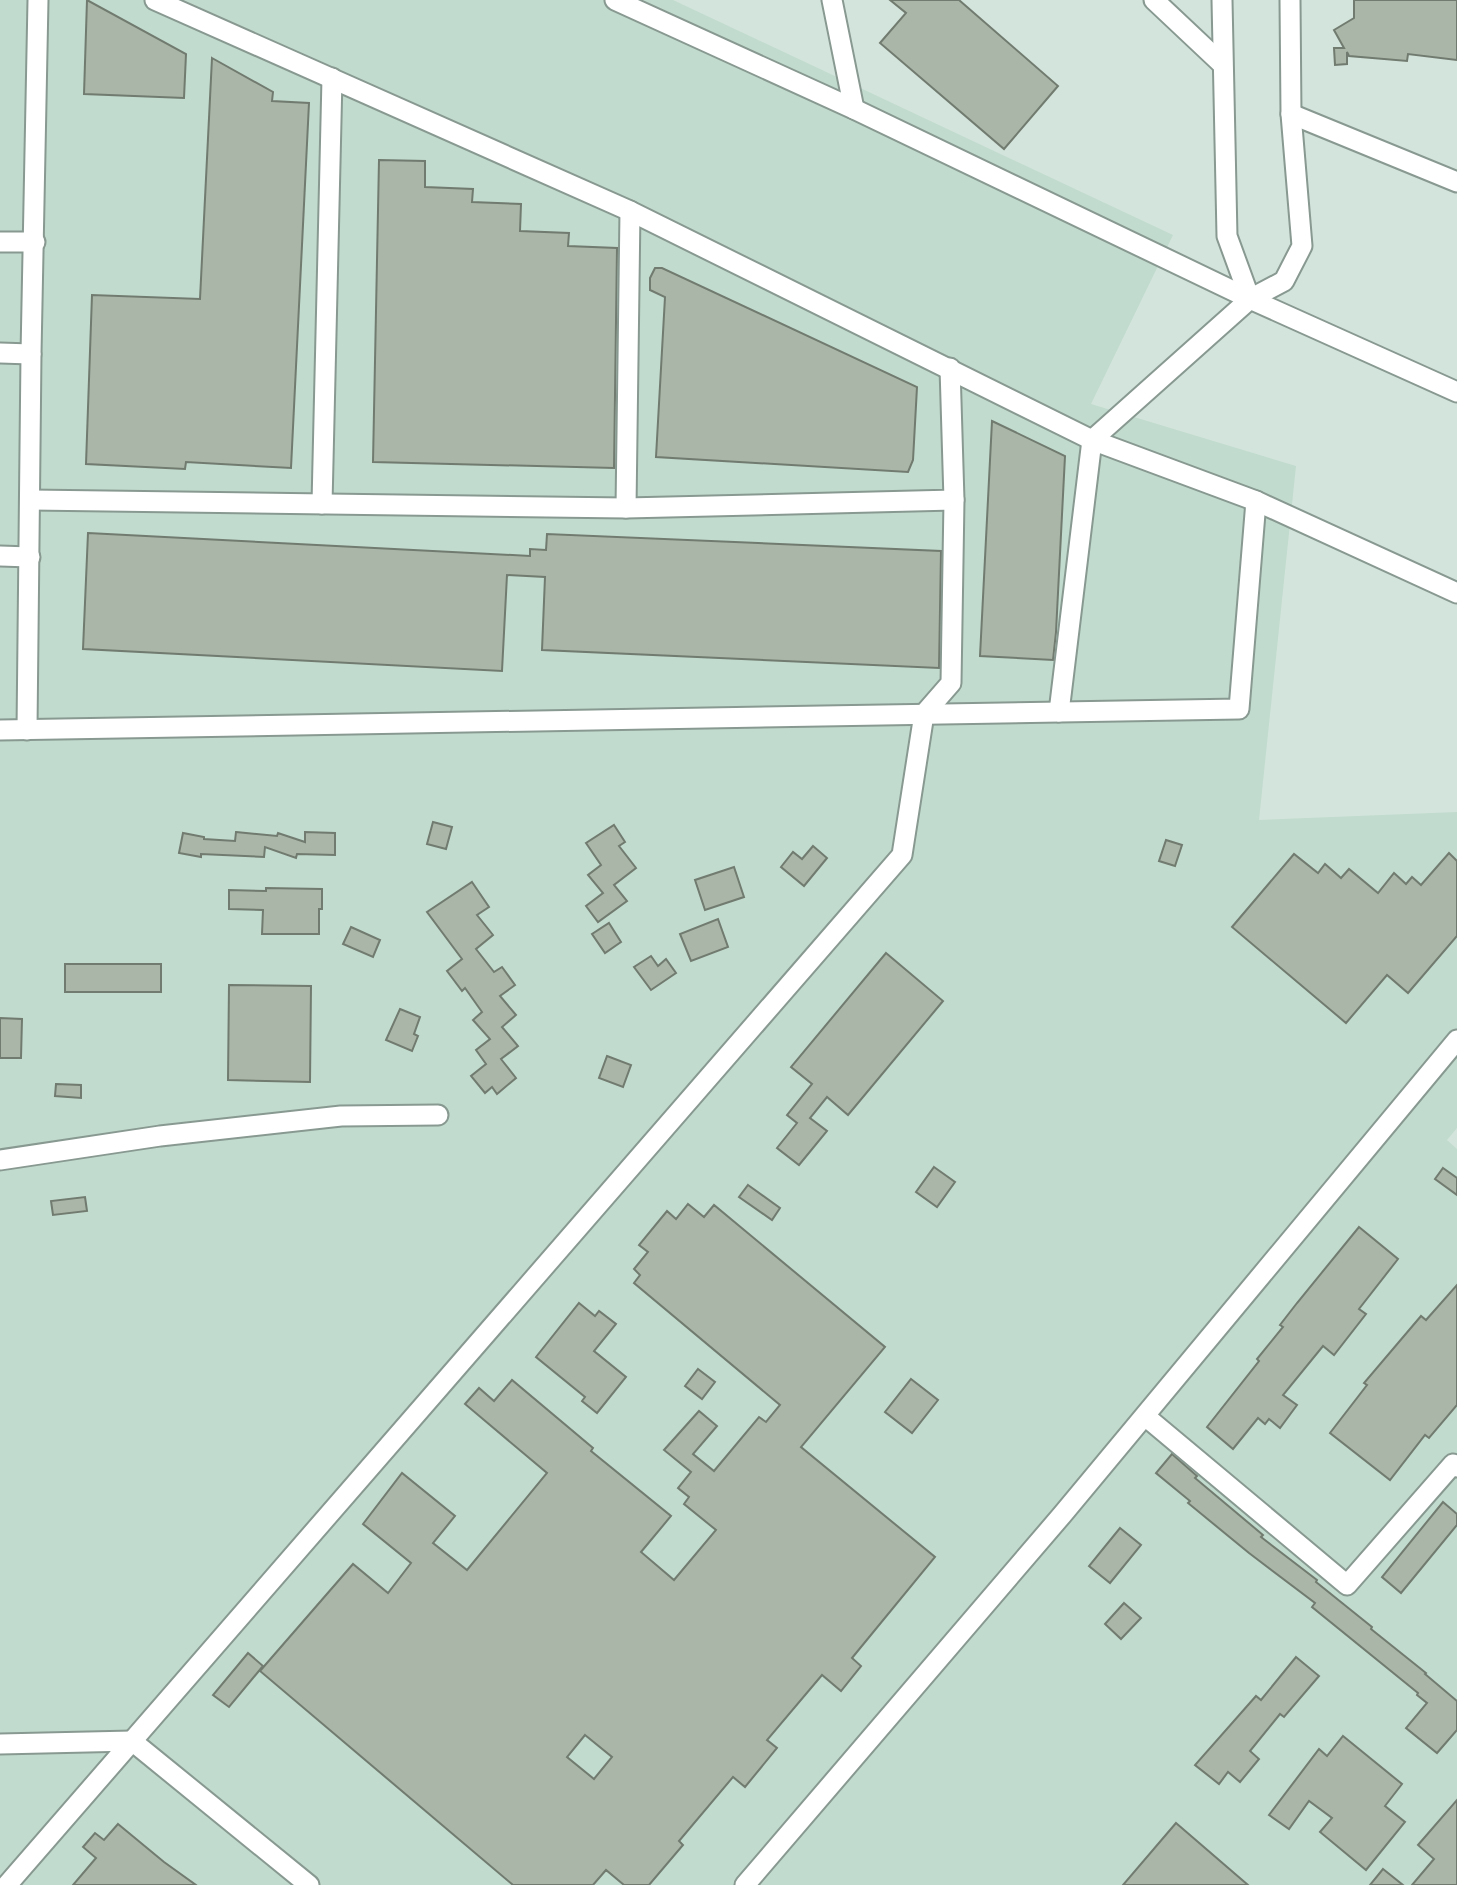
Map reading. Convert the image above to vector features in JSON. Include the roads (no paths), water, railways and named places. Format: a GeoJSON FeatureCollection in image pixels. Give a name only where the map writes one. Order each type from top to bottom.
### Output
{"type":"FeatureCollection","features":[{"type":"Feature","properties":{"kind":"street"},"geometry":{"type":"LineString","coordinates":[[27,730],[38,0]]}},
{"type":"Feature","properties":{"kind":"street"},"geometry":{"type":"LineString","coordinates":[[155,0],[630,211],[1092,440],[1256,501],[1457,593]]}},
{"type":"Feature","properties":{"kind":"street"},"geometry":{"type":"LineString","coordinates":[[615,0],[854,109],[1250,299],[1457,392]]}},
{"type":"Feature","properties":{"kind":"street"},"geometry":{"type":"LineString","coordinates":[[832,0],[854,109]]}},
{"type":"Feature","properties":{"kind":"street"},"geometry":{"type":"LineString","coordinates":[[1154,0],[1222,64]]}},
{"type":"Feature","properties":{"kind":"street"},"geometry":{"type":"LineString","coordinates":[[1222,0],[1227,236],[1250,299]]}},
{"type":"Feature","properties":{"kind":"street"},"geometry":{"type":"LineString","coordinates":[[1059,712],[1092,440],[1250,299],[1284,281],[1302,246],[1291,114],[1290,0]]}},
{"type":"Feature","properties":{"kind":"street"},"geometry":{"type":"LineString","coordinates":[[321,504],[332,78]]}},
{"type":"Feature","properties":{"kind":"street"},"geometry":{"type":"LineString","coordinates":[[1291,114],[1457,181]]}},
{"type":"Feature","properties":{"kind":"street"},"geometry":{"type":"LineString","coordinates":[[626,508],[630,211]]}},
{"type":"Feature","properties":{"kind":"street"},"geometry":{"type":"LineString","coordinates":[[0,242],[34,242]]}},
{"type":"Feature","properties":{"kind":"street"},"geometry":{"type":"LineString","coordinates":[[0,354],[31,354]]}},
{"type":"Feature","properties":{"kind":"street"},"geometry":{"type":"LineString","coordinates":[[7,1885],[902,855],[924,714],[951,682],[954,500],[950,368]]}},
{"type":"Feature","properties":{"kind":"street"},"geometry":{"type":"LineString","coordinates":[[31,500],[626,508],[954,500]]}},
{"type":"Feature","properties":{"kind":"street"},"geometry":{"type":"LineString","coordinates":[[0,730],[1239,709],[1256,501]]}},
{"type":"Feature","properties":{"kind":"street"},"geometry":{"type":"LineString","coordinates":[[0,556],[30,556]]}},
{"type":"Feature","properties":{"kind":"street"},"geometry":{"type":"LineString","coordinates":[[745,1885],[1145,1416],[1457,1040]]}},
{"type":"Feature","properties":{"kind":"street"},"geometry":{"type":"LineString","coordinates":[[0,1160],[160,1136],[341,1116],[438,1115]]}},
{"type":"Feature","properties":{"kind":"street"},"geometry":{"type":"LineString","coordinates":[[1145,1416],[1347,1584],[1453,1464],[1457,1467]]}},
{"type":"Feature","properties":{"kind":"street"},"geometry":{"type":"LineString","coordinates":[[0,1744],[132,1741],[309,1885]]}}]}
